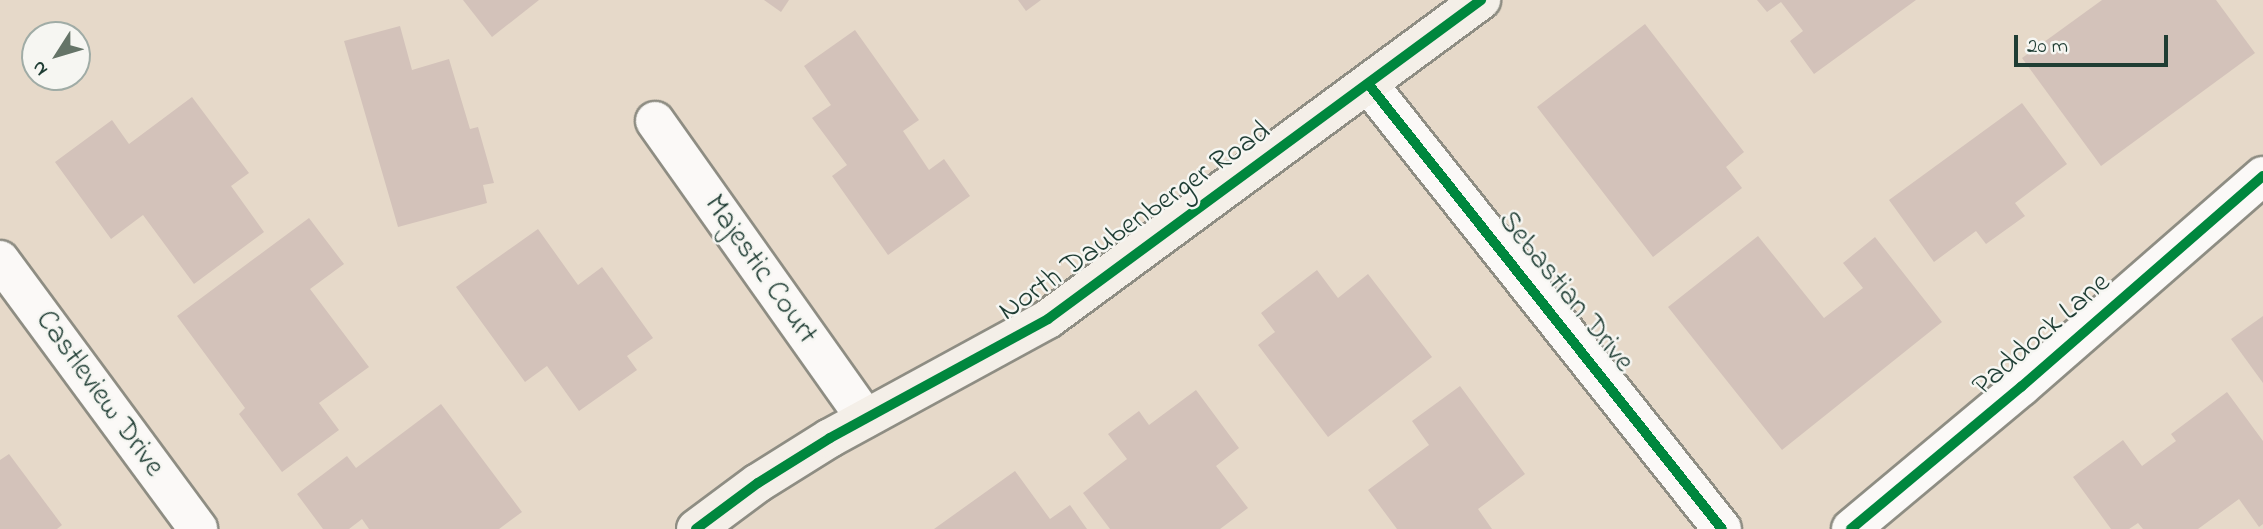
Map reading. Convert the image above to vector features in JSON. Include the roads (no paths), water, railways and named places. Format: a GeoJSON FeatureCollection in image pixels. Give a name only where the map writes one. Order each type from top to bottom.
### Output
{"type":"FeatureCollection","features":[{"type":"Feature","properties":{"kind":"street","name":"North Daubenberger Road"},"geometry":{"type":"LineString","coordinates":[[696,529],[758,483],[865,418],[1048,319],[1481,0]]}},
{"type":"Feature","properties":{"kind":"street","name":"Sebastian Drive"},"geometry":{"type":"LineString","coordinates":[[1369,85],[1722,529]]}},
{"type":"Feature","properties":{"kind":"street","name":"Majestic Court"},"geometry":{"type":"LineString","coordinates":[[654,121],[865,418]]}},
{"type":"Feature","properties":{"kind":"street","name":"Paddock Lane"},"geometry":{"type":"LineString","coordinates":[[1852,529],[2021,387],[2263,176]]}},
{"type":"Feature","properties":{"kind":"street","name":"Castleview Drive"},"geometry":{"type":"LineString","coordinates":[[0,260],[198,529]]}}]}
